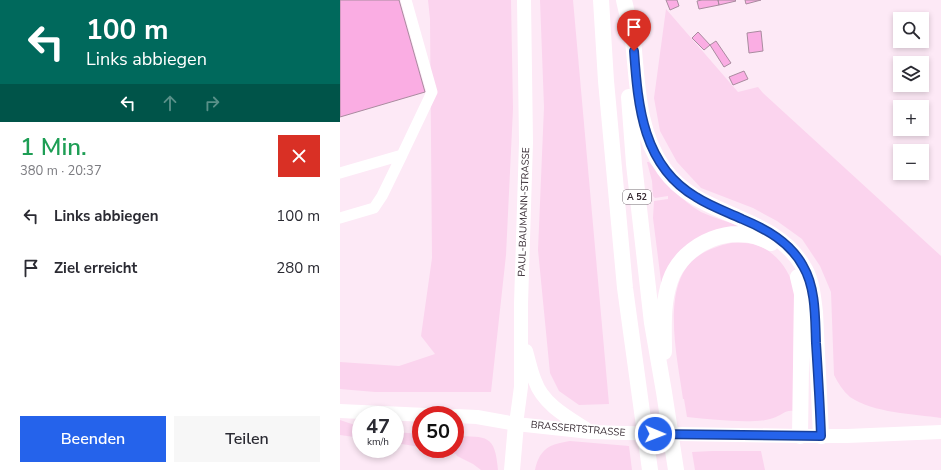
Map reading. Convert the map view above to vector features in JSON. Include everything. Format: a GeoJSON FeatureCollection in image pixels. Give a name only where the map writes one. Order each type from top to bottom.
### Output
{"type":"FeatureCollection","features":[{"type":"Feature","properties":{"kind":"highway","name":"A 52"},"geometry":{"type":"LineString","coordinates":[[601,0],[606,81],[625,288],[650,469]]}},
{"type":"Feature","properties":{"kind":"highway","name":"A 52"},"geometry":{"type":"LineString","coordinates":[[623,0],[634,164],[643,256],[652,323],[676,469]]}},
{"type":"Feature","properties":{"kind":"highway"},"geometry":{"type":"LineString","coordinates":[[623,0],[633,40],[639,105],[644,128],[652,149],[665,171],[682,188],[695,197],[770,232],[791,250],[803,265],[813,295],[815,312],[821,436]]}},
{"type":"Feature","properties":{"kind":"highway"},"geometry":{"type":"LineString","coordinates":[[665,395],[664,317],[670,282],[679,264],[694,248],[706,241],[718,237],[744,234],[762,239],[775,245],[786,256],[793,266],[802,294],[800,436]]}},
{"type":"Feature","properties":{"kind":"highway"},"geometry":{"type":"LineString","coordinates":[[512,470],[516,424]]}},
{"type":"Feature","properties":{"kind":"main road","name":"PAUL-BAUMANN-STRASSE"},"geometry":{"type":"LineString","coordinates":[[516,424],[521,387],[526,142],[524,0]]}},
{"type":"Feature","properties":{"kind":"main road"},"geometry":{"type":"LineString","coordinates":[[521,331],[535,382],[540,391],[555,409],[590,432]]}},
{"type":"Feature","properties":{"kind":"main road"},"geometry":{"type":"LineString","coordinates":[[340,411],[412,414]]}},
{"type":"Feature","properties":{"kind":"main road","name":"BRASSERTSTRASSE"},"geometry":{"type":"LineString","coordinates":[[464,416],[477,417],[516,424],[590,432],[626,434],[821,436],[941,432]]}},
{"type":"Feature","properties":{"kind":"lane"},"geometry":{"type":"LineString","coordinates":[[340,218],[374,208],[382,196],[432,92],[406,0]]}},
{"type":"Feature","properties":{"kind":"lane"},"geometry":{"type":"LineString","coordinates":[[340,173],[402,155]]}},
{"type":"Feature","properties":{"kind":"shaded area"},"geometry":{"type":"Polygon","coordinates":[[[428,0],[511,0],[513,109],[506,255],[491,392],[375,392],[340,389],[340,362],[399,366],[435,354],[421,336],[432,258],[430,19],[428,0]]]}},
{"type":"Feature","properties":{"kind":"shaded area"},"geometry":{"type":"Polygon","coordinates":[[[540,0],[573,0],[609,404],[579,405],[559,391],[550,373],[538,250],[544,107],[540,0]]]}},
{"type":"Feature","properties":{"kind":"shaded area"},"geometry":{"type":"Polygon","coordinates":[[[666,9],[738,92],[758,87],[941,256],[941,418],[882,410],[859,402],[847,395],[834,375],[831,292],[820,266],[802,239],[777,221],[753,208],[701,188],[677,162],[660,131],[654,98],[666,9]]]}},
{"type":"Feature","properties":{"kind":"shaded area"},"geometry":{"type":"Polygon","coordinates":[[[647,162],[649,162],[667,183],[693,207],[706,214],[743,227],[727,228],[662,289],[653,218],[654,201],[668,199],[668,196],[655,198],[653,196],[652,181],[647,162]]]}},
{"type":"Feature","properties":{"kind":"shaded area"},"geometry":{"type":"Polygon","coordinates":[[[731,243],[752,244],[772,253],[786,270],[790,277],[794,291],[793,411],[786,412],[771,419],[758,421],[738,421],[687,417],[675,347],[674,308],[677,290],[683,274],[692,261],[710,249],[731,243]]]}},
{"type":"Feature","properties":{"kind":"shaded area"},"geometry":{"type":"Polygon","coordinates":[[[340,420],[352,424],[352,437],[340,435],[340,420]]]}},
{"type":"Feature","properties":{"kind":"shaded area"},"geometry":{"type":"Polygon","coordinates":[[[404,433],[412,433],[412,446],[404,444],[404,433]]]}},
{"type":"Feature","properties":{"kind":"shaded area"},"geometry":{"type":"Polygon","coordinates":[[[464,436],[482,438],[492,444],[497,458],[498,470],[481,470],[461,458],[464,458],[464,436]]]}},
{"type":"Feature","properties":{"kind":"shaded area"},"geometry":{"type":"Polygon","coordinates":[[[570,441],[629,446],[632,470],[535,470],[540,456],[546,449],[554,444],[570,441]]]}},
{"type":"Feature","properties":{"kind":"shaded area"},"geometry":{"type":"Polygon","coordinates":[[[761,451],[765,470],[695,470],[692,452],[761,451]]]}},
{"type":"Feature","properties":{"kind":"building"},"geometry":{"type":"Polygon","coordinates":[[[340,0],[399,0],[425,92],[340,117],[340,0]]]}},
{"type":"Feature","properties":{"kind":"building"},"geometry":{"type":"Polygon","coordinates":[[[666,0],[677,0],[679,6],[670,10],[666,0]]]}},
{"type":"Feature","properties":{"kind":"building"},"geometry":{"type":"Polygon","coordinates":[[[718,0],[719,5],[699,9],[697,1],[718,0]]]}},
{"type":"Feature","properties":{"kind":"building"},"geometry":{"type":"Polygon","coordinates":[[[718,0],[735,0],[736,1],[719,5],[718,0]]]}},
{"type":"Feature","properties":{"kind":"building"},"geometry":{"type":"Polygon","coordinates":[[[745,0],[761,0],[746,4],[745,0]]]}},
{"type":"Feature","properties":{"kind":"building"},"geometry":{"type":"Polygon","coordinates":[[[761,31],[763,51],[749,53],[747,33],[761,31]]]}},
{"type":"Feature","properties":{"kind":"building"},"geometry":{"type":"Polygon","coordinates":[[[698,32],[710,45],[704,50],[692,38],[698,32]]]}},
{"type":"Feature","properties":{"kind":"building"},"geometry":{"type":"Polygon","coordinates":[[[716,41],[731,63],[724,67],[710,45],[716,41]]]}},
{"type":"Feature","properties":{"kind":"building"},"geometry":{"type":"Polygon","coordinates":[[[744,71],[748,79],[733,85],[729,77],[744,71]]]}},
{"type":"Feature","properties":{"kind":"route"},"geometry":{"type":"LineString","coordinates":[[634,51],[639,105],[644,128],[652,149],[665,171],[682,188],[695,197],[709,205],[770,232],[791,250],[803,265],[807,274],[813,295],[815,312],[821,436],[655,434]]}}]}
